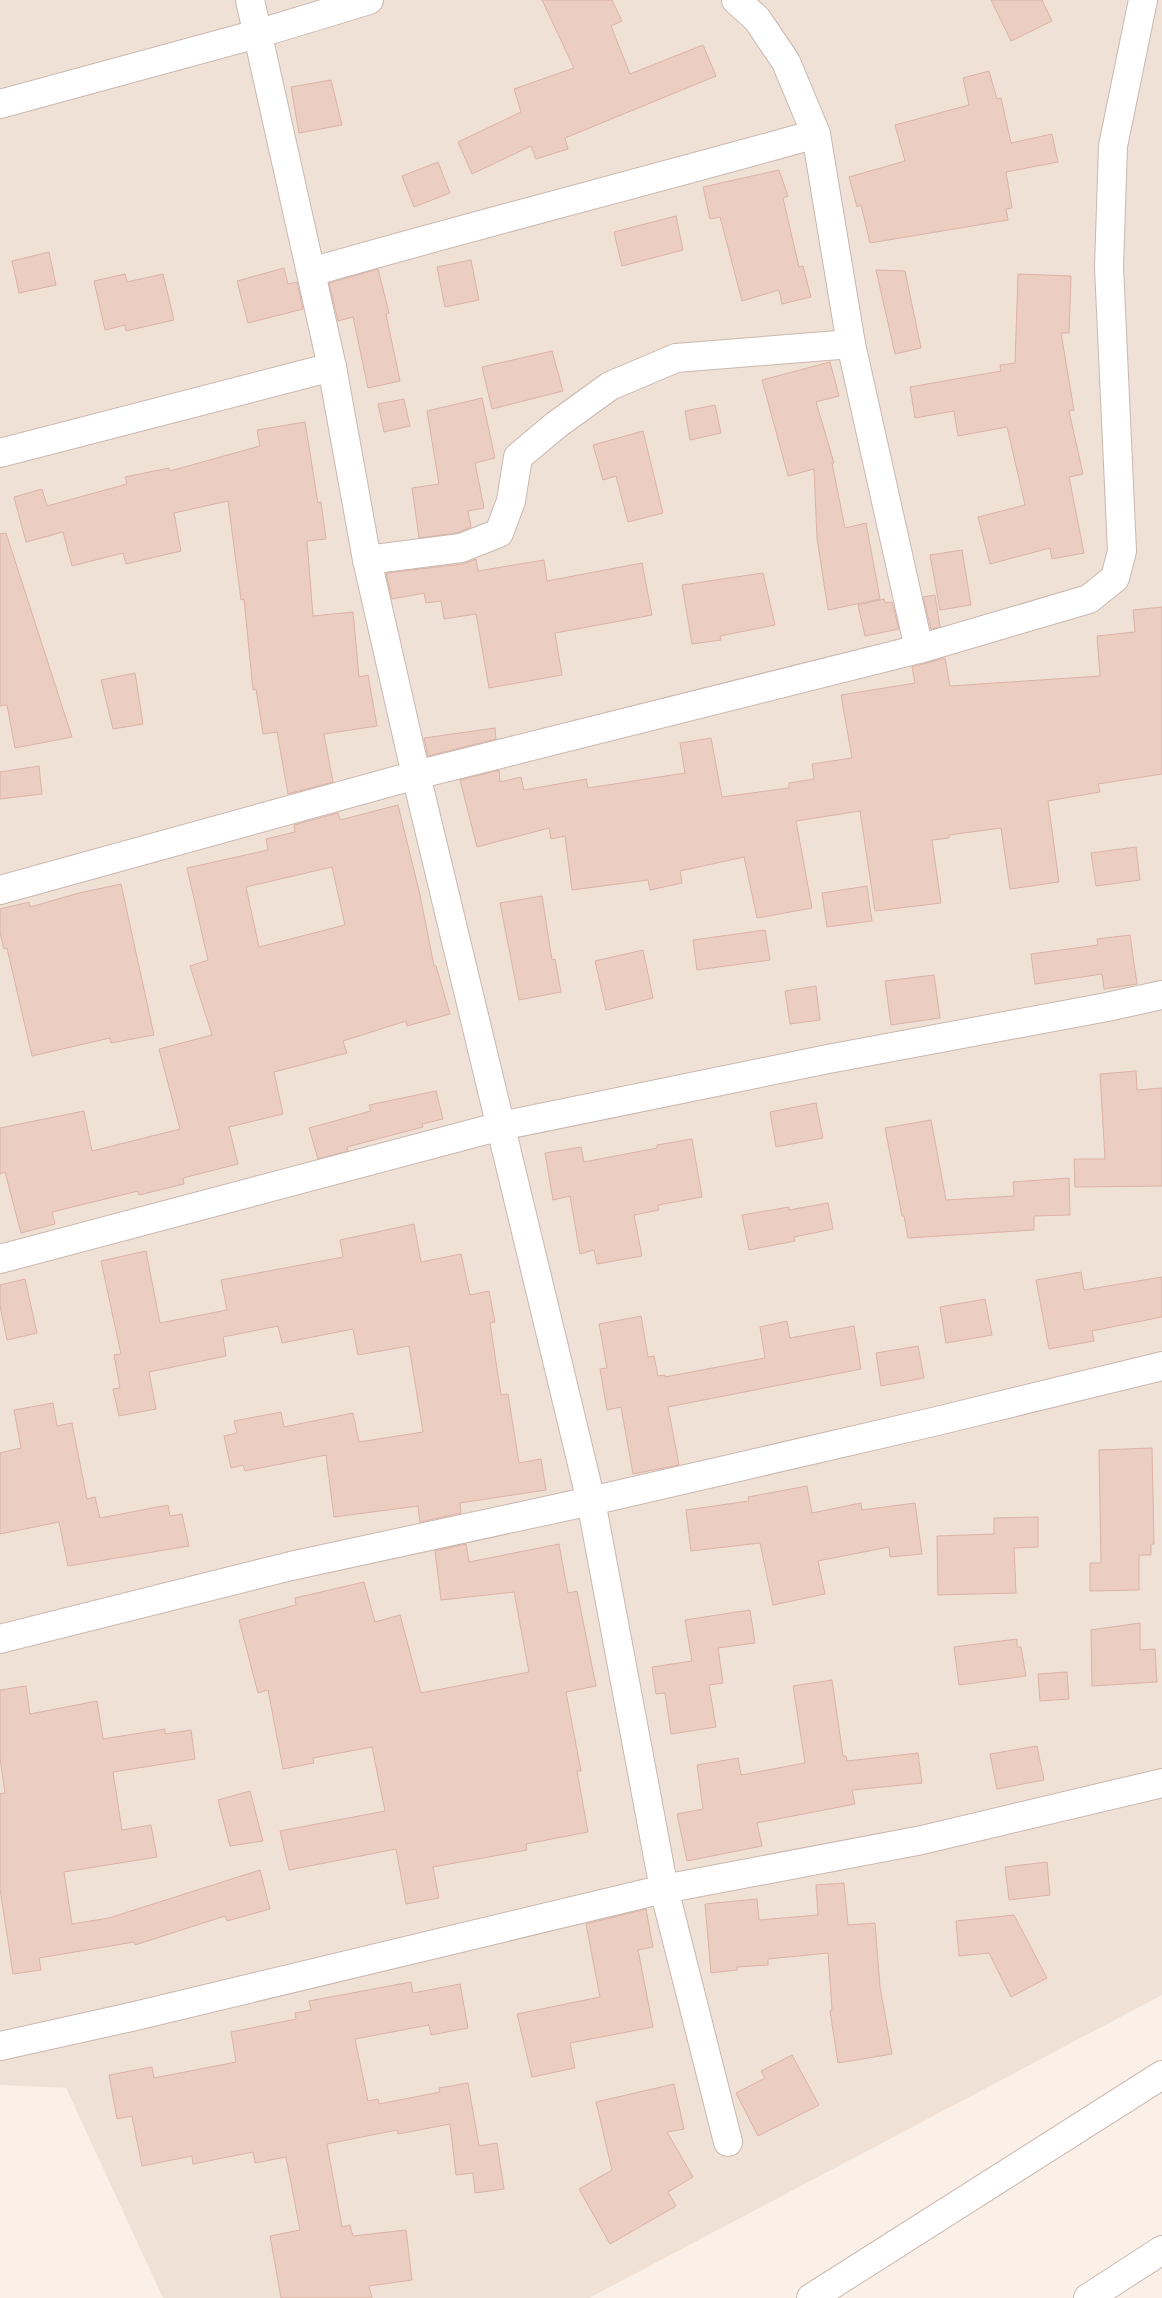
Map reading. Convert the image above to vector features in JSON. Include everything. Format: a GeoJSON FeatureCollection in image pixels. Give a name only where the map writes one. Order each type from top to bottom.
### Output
{"type":"FeatureCollection","features":[{"type":"Feature","properties":{"kind":"street"},"geometry":{"type":"LineString","coordinates":[[250,0],[332,367],[367,560],[416,775],[592,1501],[664,1889],[728,2142]]}},
{"type":"Feature","properties":{"kind":"street"},"geometry":{"type":"LineString","coordinates":[[0,104],[257,34],[369,0]]}},
{"type":"Feature","properties":{"kind":"street"},"geometry":{"type":"LineString","coordinates":[[736,0],[757,20],[786,62],[816,134],[851,344],[920,649]]}},
{"type":"Feature","properties":{"kind":"street"},"geometry":{"type":"LineString","coordinates":[[0,890],[416,775],[920,649],[1089,599],[1115,578],[1122,551],[1109,267],[1113,146],[1143,0]]}},
{"type":"Feature","properties":{"kind":"street"},"geometry":{"type":"LineString","coordinates":[[311,272],[473,226],[653,180],[816,134]]}},
{"type":"Feature","properties":{"kind":"street"},"geometry":{"type":"LineString","coordinates":[[367,560],[461,548],[499,532],[511,501],[518,457],[556,425],[610,386],[676,358],[851,344]]}},
{"type":"Feature","properties":{"kind":"street"},"geometry":{"type":"LineString","coordinates":[[0,452],[332,367]]}},
{"type":"Feature","properties":{"kind":"street"},"geometry":{"type":"LineString","coordinates":[[0,1259],[501,1126],[828,1059],[1162,995]]}},
{"type":"Feature","properties":{"kind":"street"},"geometry":{"type":"LineString","coordinates":[[0,1639],[290,1566],[592,1501],[933,1422],[1162,1366]]}},
{"type":"Feature","properties":{"kind":"street"},"geometry":{"type":"LineString","coordinates":[[0,2046],[131,2017],[664,1889],[922,1840],[1162,1782]]}},
{"type":"Feature","properties":{"kind":"street"},"geometry":{"type":"LineString","coordinates":[[811,2298],[1162,2075]]}},
{"type":"Feature","properties":{"kind":"street"},"geometry":{"type":"LineString","coordinates":[[1088,2298],[1162,2250]]}},
{"type":"Feature","properties":{"kind":"shaded area"},"geometry":{"type":"Polygon","coordinates":[[[0,0],[1162,0],[1162,1995],[589,2298],[163,2298],[66,2088],[0,2085],[0,0]]]}},
{"type":"Feature","properties":{"kind":"building"},"geometry":{"type":"Polygon","coordinates":[[[542,0],[612,0],[622,21],[611,26],[630,74],[703,45],[716,76],[565,138],[568,149],[536,159],[531,146],[472,174],[458,142],[521,112],[514,89],[574,68],[542,0]]]}},
{"type":"Feature","properties":{"kind":"building"},"geometry":{"type":"Polygon","coordinates":[[[991,0],[1042,0],[1052,21],[1011,41],[991,0]]]}},
{"type":"Feature","properties":{"kind":"building"},"geometry":{"type":"Polygon","coordinates":[[[989,71],[997,99],[1001,98],[1011,143],[1052,134],[1058,162],[1006,172],[1012,208],[1006,209],[1008,220],[870,243],[861,205],[857,207],[849,177],[905,161],[895,125],[969,105],[963,78],[989,71]]]}},
{"type":"Feature","properties":{"kind":"building"},"geometry":{"type":"Polygon","coordinates":[[[331,80],[342,125],[299,133],[291,87],[331,80]]]}},
{"type":"Feature","properties":{"kind":"building"},"geometry":{"type":"Polygon","coordinates":[[[438,162],[450,193],[414,207],[402,176],[438,162]]]}},
{"type":"Feature","properties":{"kind":"building"},"geometry":{"type":"Polygon","coordinates":[[[779,170],[788,196],[783,198],[799,267],[803,266],[811,297],[782,304],[779,290],[742,301],[720,217],[710,219],[703,187],[779,170]]]}},
{"type":"Feature","properties":{"kind":"building"},"geometry":{"type":"Polygon","coordinates":[[[676,216],[683,250],[622,266],[614,232],[676,216]]]}},
{"type":"Feature","properties":{"kind":"building"},"geometry":{"type":"Polygon","coordinates":[[[49,252],[56,285],[19,293],[12,261],[49,252]]]}},
{"type":"Feature","properties":{"kind":"building"},"geometry":{"type":"Polygon","coordinates":[[[471,260],[479,300],[445,307],[437,267],[471,260]]]}},
{"type":"Feature","properties":{"kind":"building"},"geometry":{"type":"Polygon","coordinates":[[[284,268],[288,284],[297,282],[303,309],[248,323],[237,281],[284,268]]]}},
{"type":"Feature","properties":{"kind":"building"},"geometry":{"type":"Polygon","coordinates":[[[378,269],[389,313],[386,314],[400,381],[368,388],[353,317],[338,321],[329,283],[378,269]]]}},
{"type":"Feature","properties":{"kind":"building"},"geometry":{"type":"Polygon","coordinates":[[[876,270],[905,271],[921,348],[895,354],[876,270]]]}},
{"type":"Feature","properties":{"kind":"building"},"geometry":{"type":"Polygon","coordinates":[[[125,274],[127,282],[163,274],[174,320],[126,331],[125,325],[105,330],[94,281],[125,274]]]}},
{"type":"Feature","properties":{"kind":"building"},"geometry":{"type":"Polygon","coordinates":[[[1018,274],[1071,276],[1069,333],[1061,333],[1074,410],[1069,411],[1083,474],[1069,477],[1084,553],[1052,559],[1050,548],[990,564],[978,517],[1025,505],[1007,427],[958,436],[954,411],[915,418],[910,387],[1001,371],[1000,365],[1015,363],[1018,274]]]}},
{"type":"Feature","properties":{"kind":"building"},"geometry":{"type":"Polygon","coordinates":[[[552,351],[563,391],[492,409],[482,367],[552,351]]]}},
{"type":"Feature","properties":{"kind":"building"},"geometry":{"type":"Polygon","coordinates":[[[830,362],[839,396],[816,402],[834,463],[832,463],[845,528],[866,523],[880,599],[828,610],[817,538],[814,469],[788,476],[762,380],[830,362]]]}},
{"type":"Feature","properties":{"kind":"building"},"geometry":{"type":"Polygon","coordinates":[[[482,398],[495,458],[475,463],[484,508],[468,511],[471,527],[457,533],[419,538],[412,488],[439,484],[427,411],[482,398]]]}},
{"type":"Feature","properties":{"kind":"building"},"geometry":{"type":"Polygon","coordinates":[[[404,399],[410,426],[384,432],[378,404],[404,399]]]}},
{"type":"Feature","properties":{"kind":"building"},"geometry":{"type":"Polygon","coordinates":[[[715,405],[721,433],[690,440],[685,411],[715,405]]]}},
{"type":"Feature","properties":{"kind":"building"},"geometry":{"type":"Polygon","coordinates":[[[305,422],[318,503],[321,502],[326,539],[307,541],[313,616],[353,612],[359,677],[368,675],[377,726],[324,734],[333,782],[288,794],[277,732],[263,734],[256,689],[253,690],[244,599],[241,600],[228,501],[174,513],[181,551],[126,564],[123,553],[72,566],[63,532],[26,542],[14,497],[42,489],[47,506],[127,484],[125,477],[169,468],[170,471],[260,446],[257,430],[305,422]]]}},
{"type":"Feature","properties":{"kind":"building"},"geometry":{"type":"Polygon","coordinates":[[[643,431],[663,513],[628,522],[616,476],[603,480],[593,445],[643,431]]]}},
{"type":"Feature","properties":{"kind":"building"},"geometry":{"type":"Polygon","coordinates":[[[6,533],[72,737],[15,748],[7,705],[0,706],[0,534],[6,533]]]}},
{"type":"Feature","properties":{"kind":"building"},"geometry":{"type":"Polygon","coordinates":[[[962,550],[971,605],[940,610],[930,555],[962,550]]]}},
{"type":"Feature","properties":{"kind":"building"},"geometry":{"type":"Polygon","coordinates":[[[476,559],[478,571],[544,560],[547,581],[642,563],[652,615],[555,633],[562,675],[489,688],[476,614],[444,619],[441,601],[426,603],[424,593],[392,599],[386,573],[463,564],[476,559]]]}},
{"type":"Feature","properties":{"kind":"building"},"geometry":{"type":"Polygon","coordinates":[[[763,573],[775,625],[720,636],[721,640],[692,644],[682,585],[763,573]]]}},
{"type":"Feature","properties":{"kind":"building"},"geometry":{"type":"Polygon","coordinates":[[[935,595],[940,627],[931,629],[923,597],[935,595]]]}},
{"type":"Feature","properties":{"kind":"building"},"geometry":{"type":"Polygon","coordinates":[[[884,599],[885,603],[892,602],[899,629],[865,636],[858,605],[884,599]]]}},
{"type":"Feature","properties":{"kind":"building"},"geometry":{"type":"Polygon","coordinates":[[[1162,607],[1162,774],[1098,784],[1100,792],[1048,801],[1059,882],[1010,889],[1001,828],[949,835],[949,838],[932,840],[941,903],[875,911],[860,811],[796,821],[812,908],[757,918],[744,857],[680,871],[682,883],[650,890],[648,880],[572,890],[565,836],[551,839],[549,828],[477,847],[460,780],[499,770],[500,782],[521,777],[524,790],[586,779],[588,788],[685,773],[680,743],[711,738],[722,797],[789,788],[789,783],[814,779],[812,764],[852,758],[841,695],[915,683],[912,667],[945,658],[950,686],[1100,676],[1097,636],[1135,632],[1133,610],[1162,607]]]}},
{"type":"Feature","properties":{"kind":"building"},"geometry":{"type":"Polygon","coordinates":[[[135,673],[143,724],[113,729],[101,680],[135,673]]]}},
{"type":"Feature","properties":{"kind":"building"},"geometry":{"type":"Polygon","coordinates":[[[495,728],[496,739],[428,756],[424,738],[495,728]]]}},
{"type":"Feature","properties":{"kind":"building"},"geometry":{"type":"Polygon","coordinates":[[[39,766],[42,794],[0,799],[0,772],[39,766]]]}},
{"type":"Feature","properties":{"kind":"building"},"geometry":{"type":"Polygon","coordinates":[[[398,805],[420,895],[434,966],[436,966],[450,1014],[407,1026],[406,1021],[343,1041],[347,1053],[274,1072],[283,1114],[229,1127],[238,1164],[183,1178],[184,1184],[139,1195],[138,1191],[52,1212],[55,1224],[21,1233],[5,1172],[0,1174],[0,1128],[84,1111],[92,1151],[180,1129],[159,1049],[212,1035],[190,966],[208,960],[187,868],[268,850],[266,839],[295,832],[294,825],[338,813],[340,820],[398,805]],[[332,867],[246,887],[259,947],[345,925],[332,867]]]}},
{"type":"Feature","properties":{"kind":"building"},"geometry":{"type":"Polygon","coordinates":[[[1136,847],[1140,880],[1096,886],[1091,853],[1136,847]]]}},
{"type":"Feature","properties":{"kind":"building"},"geometry":{"type":"Polygon","coordinates":[[[121,884],[154,1035],[111,1043],[110,1038],[32,1056],[7,948],[4,949],[0,933],[0,909],[29,902],[30,907],[79,893],[121,884]]]}},
{"type":"Feature","properties":{"kind":"building"},"geometry":{"type":"Polygon","coordinates":[[[867,886],[872,921],[827,927],[822,893],[867,886]]]}},
{"type":"Feature","properties":{"kind":"building"},"geometry":{"type":"Polygon","coordinates":[[[542,896],[552,960],[555,959],[561,992],[519,1000],[500,903],[542,896]]]}},
{"type":"Feature","properties":{"kind":"building"},"geometry":{"type":"Polygon","coordinates":[[[765,930],[770,960],[697,970],[693,940],[765,930]]]}},
{"type":"Feature","properties":{"kind":"building"},"geometry":{"type":"Polygon","coordinates":[[[1130,935],[1137,984],[1104,989],[1102,974],[1035,984],[1031,954],[1098,945],[1097,939],[1130,935]]]}},
{"type":"Feature","properties":{"kind":"building"},"geometry":{"type":"Polygon","coordinates":[[[643,950],[653,998],[606,1010],[595,961],[643,950]]]}},
{"type":"Feature","properties":{"kind":"building"},"geometry":{"type":"Polygon","coordinates":[[[934,975],[940,1018],[891,1025],[885,981],[934,975]]]}},
{"type":"Feature","properties":{"kind":"building"},"geometry":{"type":"Polygon","coordinates":[[[816,986],[820,1020],[790,1024],[785,991],[816,986]]]}},
{"type":"Feature","properties":{"kind":"building"},"geometry":{"type":"Polygon","coordinates":[[[1136,1071],[1137,1090],[1162,1088],[1162,1186],[1075,1187],[1074,1159],[1105,1159],[1100,1074],[1136,1071]]]}},
{"type":"Feature","properties":{"kind":"building"},"geometry":{"type":"Polygon","coordinates":[[[436,1091],[443,1119],[422,1124],[423,1127],[347,1147],[348,1151],[318,1159],[309,1128],[371,1111],[369,1105],[436,1091]]]}},
{"type":"Feature","properties":{"kind":"building"},"geometry":{"type":"Polygon","coordinates":[[[816,1103],[823,1138],[776,1147],[770,1112],[816,1103]]]}},
{"type":"Feature","properties":{"kind":"building"},"geometry":{"type":"Polygon","coordinates":[[[931,1120],[946,1200],[1014,1196],[1013,1182],[1069,1178],[1070,1215],[1034,1216],[1034,1230],[908,1238],[885,1128],[931,1120]]]}},
{"type":"Feature","properties":{"kind":"building"},"geometry":{"type":"Polygon","coordinates":[[[692,1139],[702,1197],[658,1205],[659,1210],[634,1215],[642,1256],[597,1264],[594,1250],[580,1254],[570,1196],[553,1200],[545,1153],[581,1147],[584,1162],[657,1148],[657,1145],[692,1139]]]}},
{"type":"Feature","properties":{"kind":"building"},"geometry":{"type":"Polygon","coordinates":[[[828,1203],[833,1229],[794,1237],[795,1241],[749,1250],[742,1215],[789,1207],[789,1210],[828,1203]]]}},
{"type":"Feature","properties":{"kind":"building"},"geometry":{"type":"Polygon","coordinates":[[[414,1224],[421,1262],[461,1254],[470,1295],[489,1291],[495,1322],[490,1323],[501,1395],[508,1394],[519,1463],[541,1459],[546,1490],[460,1503],[461,1513],[420,1522],[418,1506],[334,1517],[326,1455],[245,1471],[243,1465],[231,1468],[224,1436],[237,1433],[234,1421],[281,1412],[284,1427],[353,1413],[359,1442],[423,1432],[409,1346],[358,1355],[353,1329],[282,1343],[278,1326],[223,1337],[226,1356],[149,1372],[156,1409],[119,1416],[113,1389],[120,1388],[114,1355],[121,1354],[101,1261],[146,1251],[160,1323],[227,1310],[221,1280],[343,1257],[340,1240],[414,1224]]]}},
{"type":"Feature","properties":{"kind":"building"},"geometry":{"type":"Polygon","coordinates":[[[1081,1272],[1084,1290],[1162,1277],[1162,1317],[1092,1331],[1094,1341],[1049,1349],[1036,1280],[1081,1272]]]}},
{"type":"Feature","properties":{"kind":"building"},"geometry":{"type":"Polygon","coordinates":[[[25,1279],[37,1333],[7,1340],[0,1306],[0,1285],[25,1279]]]}},
{"type":"Feature","properties":{"kind":"building"},"geometry":{"type":"Polygon","coordinates":[[[985,1299],[992,1335],[946,1343],[940,1307],[985,1299]]]}},
{"type":"Feature","properties":{"kind":"building"},"geometry":{"type":"Polygon","coordinates":[[[641,1316],[648,1357],[654,1356],[658,1376],[665,1375],[665,1377],[765,1358],[760,1327],[787,1321],[790,1338],[854,1326],[861,1369],[668,1407],[679,1465],[633,1474],[621,1407],[607,1410],[600,1369],[607,1368],[599,1324],[641,1316]]]}},
{"type":"Feature","properties":{"kind":"building"},"geometry":{"type":"Polygon","coordinates":[[[918,1346],[924,1378],[881,1386],[876,1353],[918,1346]]]}},
{"type":"Feature","properties":{"kind":"building"},"geometry":{"type":"Polygon","coordinates":[[[53,1403],[57,1426],[72,1423],[87,1499],[95,1497],[100,1518],[168,1505],[170,1516],[182,1514],[189,1546],[68,1566],[59,1522],[0,1534],[0,1453],[21,1448],[14,1410],[53,1403]]]}},
{"type":"Feature","properties":{"kind":"building"},"geometry":{"type":"Polygon","coordinates":[[[1152,1448],[1154,1544],[1151,1544],[1151,1555],[1139,1555],[1139,1590],[1090,1591],[1090,1563],[1101,1563],[1099,1450],[1152,1448]]]}},
{"type":"Feature","properties":{"kind":"building"},"geometry":{"type":"Polygon","coordinates":[[[807,1486],[812,1513],[861,1503],[862,1510],[915,1503],[922,1554],[890,1557],[889,1547],[818,1561],[825,1594],[773,1605],[760,1543],[691,1551],[686,1510],[749,1501],[748,1497],[807,1486]]]}},
{"type":"Feature","properties":{"kind":"building"},"geometry":{"type":"Polygon","coordinates":[[[1038,1517],[1038,1547],[1014,1548],[1016,1593],[938,1595],[937,1536],[994,1534],[994,1518],[1038,1517]]]}},
{"type":"Feature","properties":{"kind":"building"},"geometry":{"type":"Polygon","coordinates":[[[466,1544],[469,1562],[559,1544],[568,1593],[577,1591],[596,1686],[566,1692],[581,1771],[577,1771],[588,1832],[526,1844],[527,1850],[433,1867],[439,1898],[406,1904],[396,1849],[289,1870],[280,1831],[385,1811],[372,1747],[313,1758],[314,1763],[283,1769],[268,1690],[258,1693],[239,1620],[296,1605],[295,1598],[364,1582],[375,1622],[400,1615],[421,1693],[529,1672],[514,1592],[441,1600],[435,1551],[466,1544]]]}},
{"type":"Feature","properties":{"kind":"building"},"geometry":{"type":"Polygon","coordinates":[[[750,1610],[755,1643],[718,1648],[723,1683],[709,1685],[716,1727],[671,1734],[665,1693],[656,1694],[652,1667],[692,1661],[685,1620],[750,1610]]]}},
{"type":"Feature","properties":{"kind":"building"},"geometry":{"type":"Polygon","coordinates":[[[1140,1623],[1140,1650],[1155,1649],[1157,1682],[1092,1686],[1091,1630],[1140,1623]]]}},
{"type":"Feature","properties":{"kind":"building"},"geometry":{"type":"Polygon","coordinates":[[[1017,1639],[1017,1647],[1021,1647],[1026,1676],[959,1685],[954,1647],[1017,1639]]]}},
{"type":"Feature","properties":{"kind":"building"},"geometry":{"type":"Polygon","coordinates":[[[1067,1672],[1069,1699],[1040,1701],[1038,1674],[1067,1672]]]}},
{"type":"Feature","properties":{"kind":"building"},"geometry":{"type":"Polygon","coordinates":[[[832,1680],[843,1756],[846,1756],[847,1761],[918,1753],[922,1783],[852,1790],[855,1804],[757,1823],[762,1846],[687,1861],[677,1814],[703,1809],[697,1765],[738,1758],[741,1775],[805,1763],[793,1686],[832,1680]]]}},
{"type":"Feature","properties":{"kind":"building"},"geometry":{"type":"Polygon","coordinates":[[[26,1686],[30,1714],[97,1701],[103,1739],[165,1729],[165,1734],[191,1730],[195,1759],[113,1772],[122,1830],[151,1825],[157,1857],[64,1872],[72,1924],[109,1918],[260,1870],[270,1909],[227,1921],[225,1916],[135,1945],[134,1942],[39,1958],[41,1970],[13,1974],[0,1889],[0,1794],[5,1793],[0,1758],[0,1690],[26,1686]]]}},
{"type":"Feature","properties":{"kind":"building"},"geometry":{"type":"Polygon","coordinates":[[[1037,1746],[1044,1780],[997,1789],[990,1754],[1037,1746]]]}},
{"type":"Feature","properties":{"kind":"building"},"geometry":{"type":"Polygon","coordinates":[[[250,1791],[263,1841],[230,1846],[218,1800],[250,1791]]]}},
{"type":"Feature","properties":{"kind":"building"},"geometry":{"type":"Polygon","coordinates":[[[1047,1862],[1050,1895],[1009,1900],[1005,1867],[1047,1862]]]}},
{"type":"Feature","properties":{"kind":"building"},"geometry":{"type":"Polygon","coordinates":[[[844,1883],[848,1925],[875,1923],[880,1987],[892,2054],[838,2063],[830,2011],[832,2010],[828,1953],[768,1959],[768,1965],[737,1967],[737,1970],[711,1973],[705,1904],[757,1899],[759,1920],[818,1915],[816,1885],[844,1883]]]}},
{"type":"Feature","properties":{"kind":"building"},"geometry":{"type":"Polygon","coordinates":[[[646,1909],[653,1947],[638,1950],[653,2027],[570,2043],[575,2068],[532,2077],[517,2014],[600,1997],[586,1924],[646,1909]]]}},
{"type":"Feature","properties":{"kind":"building"},"geometry":{"type":"Polygon","coordinates":[[[1014,1915],[1047,1978],[1011,1997],[989,1953],[959,1956],[956,1921],[1014,1915]]]}},
{"type":"Feature","properties":{"kind":"building"},"geometry":{"type":"Polygon","coordinates":[[[411,1982],[413,1993],[460,1984],[468,2028],[431,2035],[429,2025],[355,2039],[368,2101],[378,2099],[379,2104],[440,2092],[439,2088],[468,2083],[479,2146],[497,2143],[504,2189],[475,2193],[473,2173],[456,2175],[450,2124],[398,2134],[397,2130],[327,2144],[342,2227],[350,2225],[353,2236],[406,2230],[412,2280],[369,2286],[372,2298],[281,2298],[270,2236],[300,2230],[286,2157],[255,2163],[253,2152],[193,2164],[192,2156],[142,2166],[132,2116],[117,2119],[109,2075],[152,2067],[154,2078],[236,2062],[231,2032],[296,2019],[295,2013],[311,2010],[309,2001],[411,1982]]]}},
{"type":"Feature","properties":{"kind":"building"},"geometry":{"type":"Polygon","coordinates":[[[792,2055],[819,2105],[758,2136],[736,2093],[765,2078],[761,2071],[792,2055]]]}},
{"type":"Feature","properties":{"kind":"building"},"geometry":{"type":"Polygon","coordinates":[[[674,2084],[684,2129],[667,2132],[693,2177],[668,2192],[676,2206],[610,2244],[579,2189],[612,2170],[596,2102],[674,2084]]]}}]}
